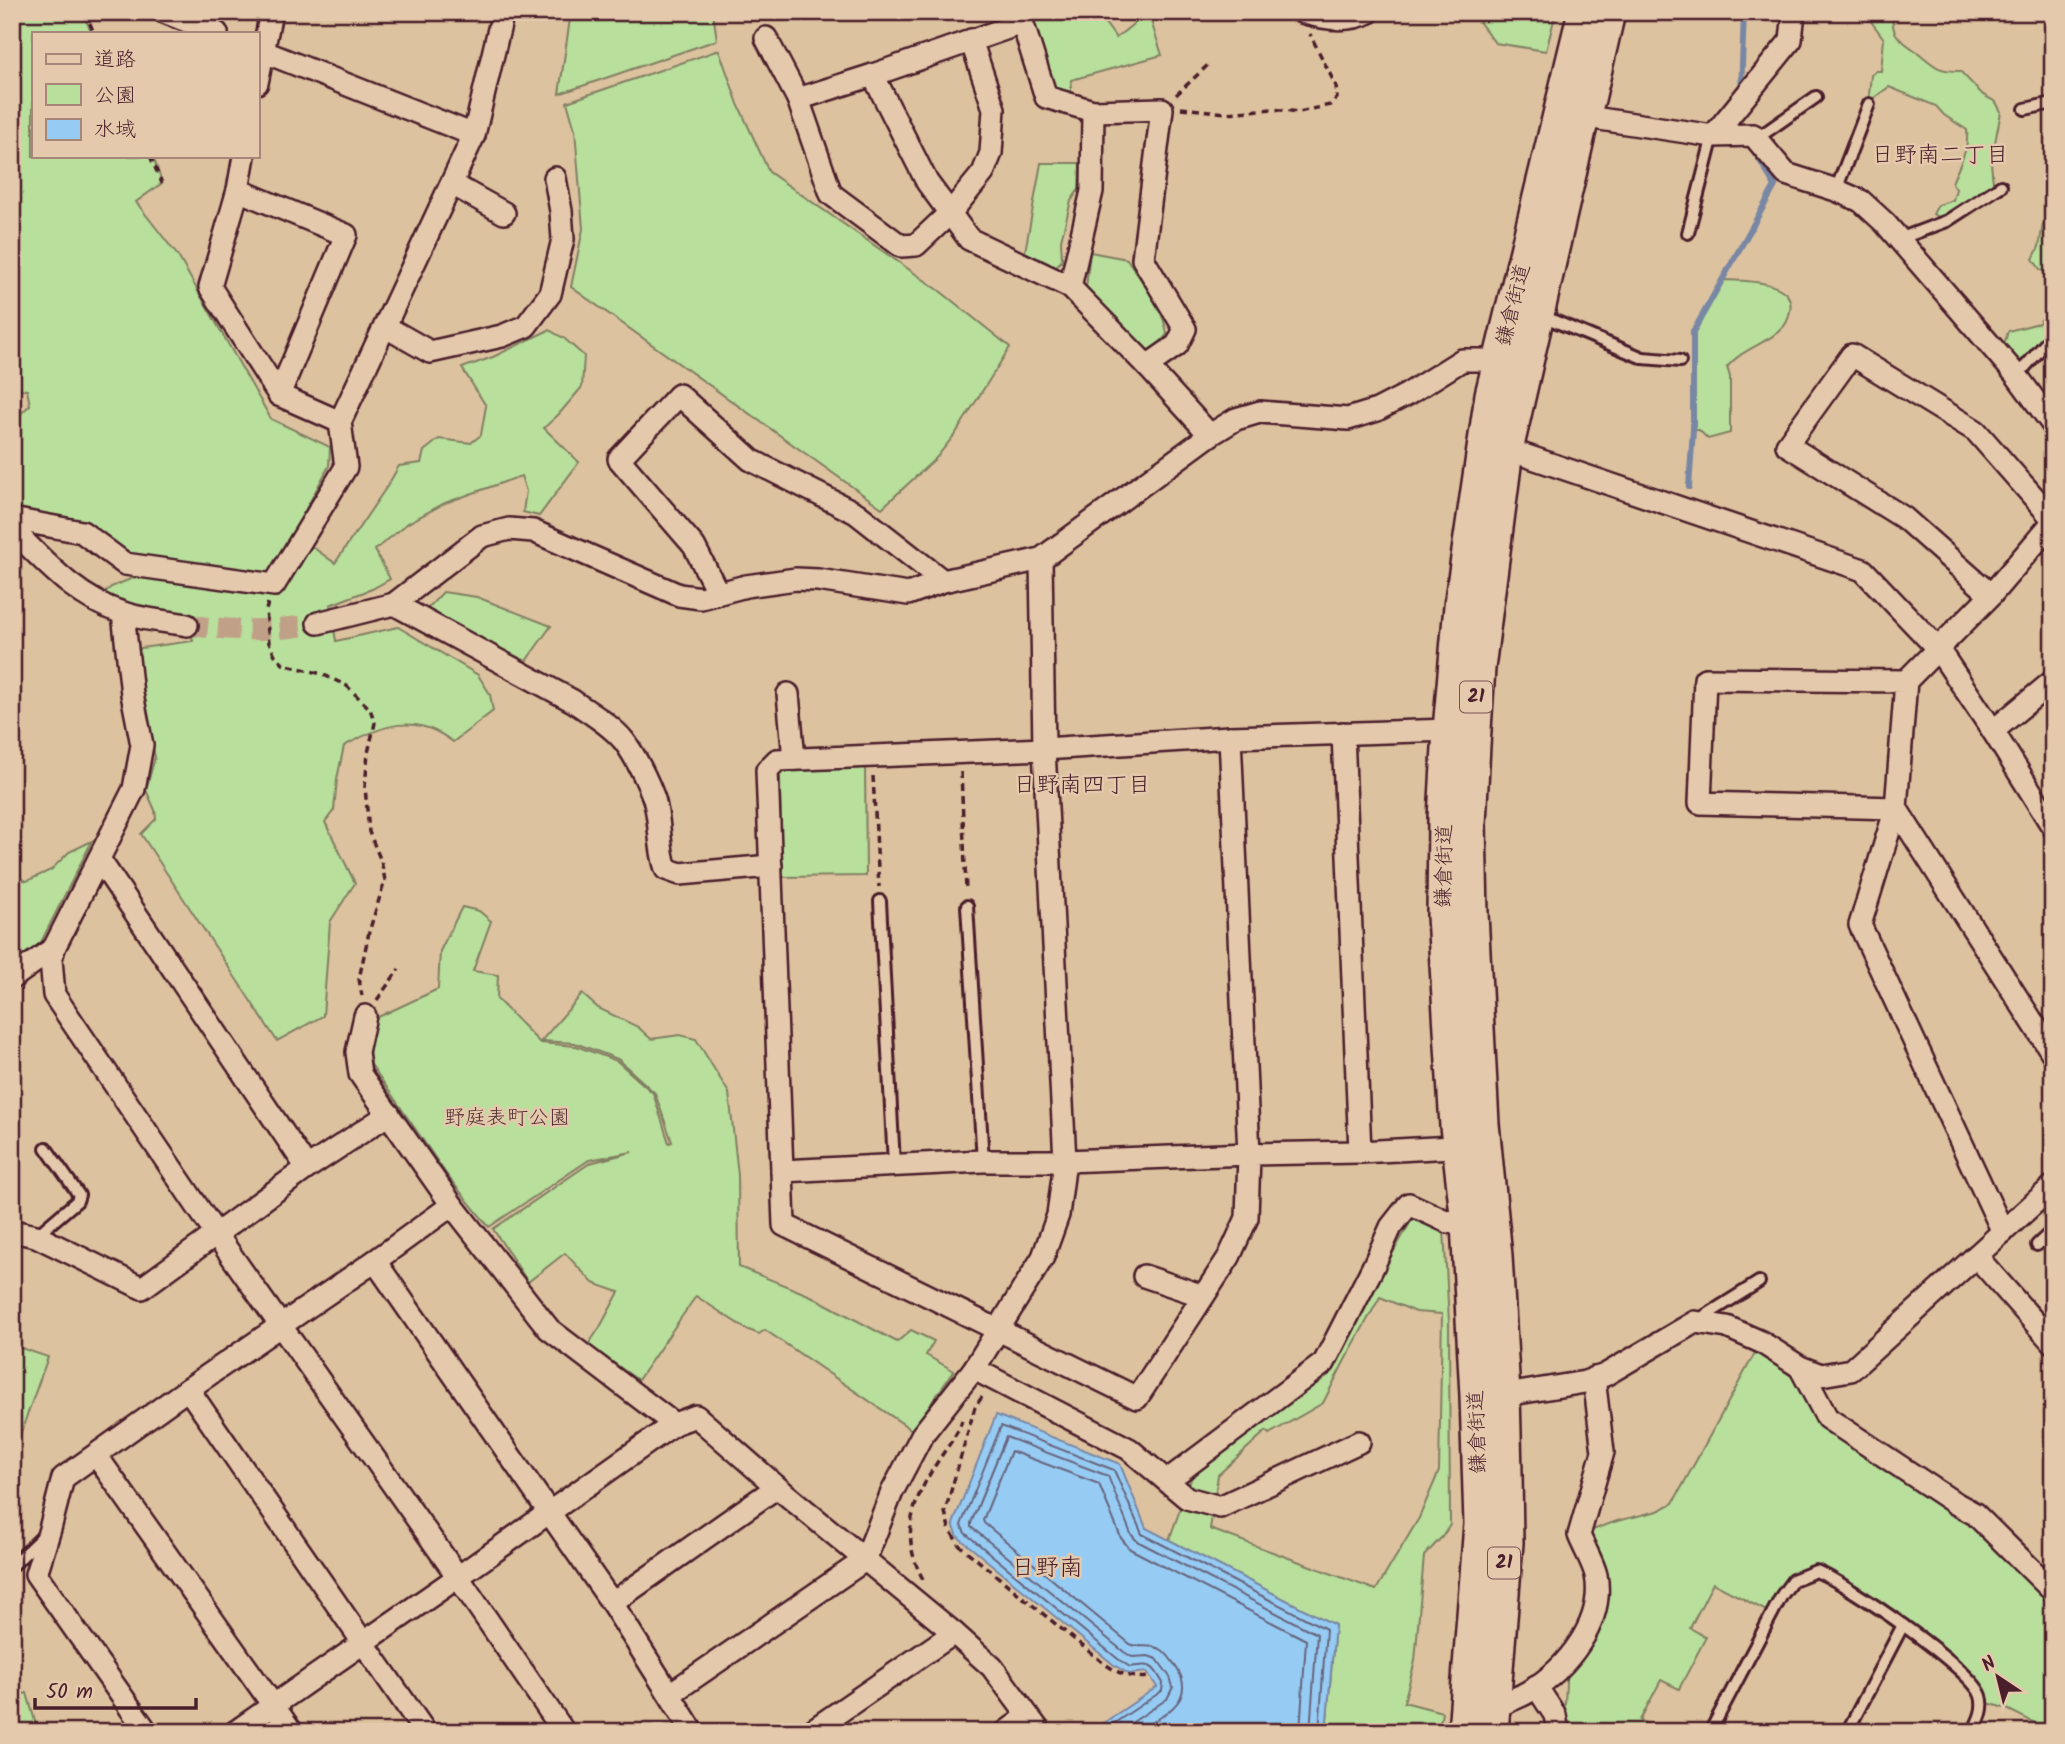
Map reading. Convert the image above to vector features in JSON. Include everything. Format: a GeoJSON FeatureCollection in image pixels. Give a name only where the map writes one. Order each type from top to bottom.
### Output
{"type":"FeatureCollection","features":[{"type":"Feature","properties":{"kind":"main road","name":"鎌倉街道"},"geometry":{"type":"LineString","coordinates":[[1492,1720],[1506,1542],[1468,1223],[1472,1146],[1469,824],[1478,668],[1496,449],[1492,395],[1512,368],[1537,316],[1571,116],[1585,12]]}},
{"type":"Feature","properties":{"kind":"main road","name":"鎌倉街道"},"geometry":{"type":"LineString","coordinates":[[1512,368],[1571,116],[1588,99],[1608,12]]}},
{"type":"Feature","properties":{"kind":"main road","name":"鎌倉街道"},"geometry":{"type":"LineString","coordinates":[[1465,1732],[1490,1395],[1495,1256],[1472,1146],[1444,916],[1446,818],[1450,730],[1461,606],[1496,449]]}},
{"type":"Feature","properties":{"kind":"street"},"geometry":{"type":"LineString","coordinates":[[164,12],[214,32]]}},
{"type":"Feature","properties":{"kind":"street"},"geometry":{"type":"LineString","coordinates":[[271,12],[260,50],[474,135]]}},
{"type":"Feature","properties":{"kind":"street"},"geometry":{"type":"LineString","coordinates":[[12,519],[82,532],[125,564],[274,585],[346,467],[340,422],[474,135],[503,12]]}},
{"type":"Feature","properties":{"kind":"street"},"geometry":{"type":"LineString","coordinates":[[1302,12],[1340,20],[1359,18],[1369,12]]}},
{"type":"Feature","properties":{"kind":"street"},"geometry":{"type":"LineString","coordinates":[[1736,132],[1753,86],[1791,40],[1794,12]]}},
{"type":"Feature","properties":{"kind":"street"},"geometry":{"type":"LineString","coordinates":[[798,99],[971,40],[1020,18],[1046,97],[1093,111],[1162,108],[1143,259],[1185,329],[1177,345],[1147,366]]}},
{"type":"Feature","properties":{"kind":"street"},"geometry":{"type":"LineString","coordinates":[[766,38],[798,99],[831,194],[901,246],[916,245],[951,212],[983,173],[991,153],[994,109],[971,40]]}},
{"type":"Feature","properties":{"kind":"street"},"geometry":{"type":"LineString","coordinates":[[873,75],[928,182],[969,239],[1070,287],[1210,435]]}},
{"type":"Feature","properties":{"kind":"street"},"geometry":{"type":"LineString","coordinates":[[1070,287],[1092,191],[1093,111]]}},
{"type":"Feature","properties":{"kind":"street"},"geometry":{"type":"LineString","coordinates":[[1571,116],[1736,132],[1786,174],[1861,201],[1885,223],[2017,376],[2053,425]]}},
{"type":"Feature","properties":{"kind":"street"},"geometry":{"type":"LineString","coordinates":[[244,158],[238,190],[210,287],[279,396],[340,422]]}},
{"type":"Feature","properties":{"kind":"street"},"geometry":{"type":"LineString","coordinates":[[386,327],[429,352],[502,336],[526,326],[550,295],[561,251],[561,212],[555,178]]}},
{"type":"Feature","properties":{"kind":"street"},"geometry":{"type":"LineString","coordinates":[[452,184],[504,214]]}},
{"type":"Feature","properties":{"kind":"street"},"geometry":{"type":"LineString","coordinates":[[238,190],[346,235],[279,396]]}},
{"type":"Feature","properties":{"kind":"street"},"geometry":{"type":"LineString","coordinates":[[1991,595],[1904,518],[1787,444],[1852,355],[1976,431],[2053,520],[1991,595],[1906,681],[1896,808],[1860,925],[2003,1232]]}},
{"type":"Feature","properties":{"kind":"street"},"geometry":{"type":"LineString","coordinates":[[318,623],[394,604],[482,536],[509,529],[533,531],[679,595],[701,598],[746,586],[796,579],[908,594],[943,581],[1041,559],[1210,435],[1236,419],[1260,412],[1348,419],[1377,410],[1462,360],[1482,360],[1512,368]]}},
{"type":"Feature","properties":{"kind":"street"},"geometry":{"type":"LineString","coordinates":[[718,593],[694,546],[619,459],[679,395],[751,460],[856,513],[943,581]]}},
{"type":"Feature","properties":{"kind":"street"},"geometry":{"type":"LineString","coordinates":[[1496,449],[1524,455],[1863,570],[1938,649],[2052,822]]}},
{"type":"Feature","properties":{"kind":"street"},"geometry":{"type":"LineString","coordinates":[[12,529],[60,577],[88,597],[123,613],[187,625]]}},
{"type":"Feature","properties":{"kind":"street"},"geometry":{"type":"LineString","coordinates":[[670,1694],[865,1560],[892,1492],[922,1435],[974,1369],[999,1329],[1043,1257],[1058,1215],[1065,1161],[1044,750],[1041,559]]}},
{"type":"Feature","properties":{"kind":"street"},"geometry":{"type":"LineString","coordinates":[[394,604],[573,701],[624,741],[654,800],[661,855],[666,869],[680,874],[771,866]]}},
{"type":"Feature","properties":{"kind":"street"},"geometry":{"type":"LineString","coordinates":[[123,613],[132,694],[142,745],[134,789],[54,948],[51,959],[54,995],[216,1234],[565,1732]]}},
{"type":"Feature","properties":{"kind":"street"},"geometry":{"type":"LineString","coordinates":[[1896,808],[1700,803],[1705,679],[1906,681]]}},
{"type":"Feature","properties":{"kind":"street"},"geometry":{"type":"LineString","coordinates":[[1993,731],[2053,681]]}},
{"type":"Feature","properties":{"kind":"street"},"geometry":{"type":"LineString","coordinates":[[788,694],[794,759]]}},
{"type":"Feature","properties":{"kind":"street"},"geometry":{"type":"LineString","coordinates":[[1230,737],[1249,1154],[1247,1218],[1229,1257],[1137,1398],[783,1224],[766,770],[777,760],[794,759],[1044,750],[1230,737],[1450,730]]}},
{"type":"Feature","properties":{"kind":"street"},"geometry":{"type":"LineString","coordinates":[[1343,733],[1360,1152]]}},
{"type":"Feature","properties":{"kind":"street"},"geometry":{"type":"LineString","coordinates":[[1896,808],[2053,1054]]}},
{"type":"Feature","properties":{"kind":"street"},"geometry":{"type":"LineString","coordinates":[[99,859],[307,1168]]}},
{"type":"Feature","properties":{"kind":"street"},"geometry":{"type":"LineString","coordinates":[[12,978],[54,948]]}},
{"type":"Feature","properties":{"kind":"street"},"geometry":{"type":"LineString","coordinates":[[365,1016],[357,1052],[360,1074],[452,1205],[549,1329],[674,1424]]}},
{"type":"Feature","properties":{"kind":"street"},"geometry":{"type":"LineString","coordinates":[[12,1231],[36,1237],[142,1287],[307,1168],[389,1114]]}},
{"type":"Feature","properties":{"kind":"street"},"geometry":{"type":"LineString","coordinates":[[782,1171],[894,1164],[1360,1152],[1472,1146]]}},
{"type":"Feature","properties":{"kind":"street"},"geometry":{"type":"LineString","coordinates":[[1490,1395],[1585,1382],[1605,1375],[1695,1322],[1727,1326],[1761,1342],[1800,1367],[1821,1375],[1851,1370],[2053,1186]]}},
{"type":"Feature","properties":{"kind":"street"},"geometry":{"type":"LineString","coordinates":[[1168,1480],[1324,1363],[1391,1227],[1409,1204],[1448,1222],[1468,1223]]}},
{"type":"Feature","properties":{"kind":"street"},"geometry":{"type":"LineString","coordinates":[[147,1732],[36,1574],[63,1478],[452,1205]]}},
{"type":"Feature","properties":{"kind":"street"},"geometry":{"type":"LineString","coordinates":[[1976,1256],[2053,1343]]}},
{"type":"Feature","properties":{"kind":"street"},"geometry":{"type":"LineString","coordinates":[[375,1261],[612,1603],[692,1732]]}},
{"type":"Feature","properties":{"kind":"street"},"geometry":{"type":"LineString","coordinates":[[1144,1276],[1203,1296]]}},
{"type":"Feature","properties":{"kind":"street"},"geometry":{"type":"LineString","coordinates":[[1800,1367],[1827,1418],[1975,1514],[2053,1591]]}},
{"type":"Feature","properties":{"kind":"street"},"geometry":{"type":"LineString","coordinates":[[974,1369],[1129,1449],[1188,1498],[1220,1507],[1359,1442]]}},
{"type":"Feature","properties":{"kind":"street"},"geometry":{"type":"LineString","coordinates":[[1492,1720],[1556,1670],[1574,1650],[1589,1627],[1598,1603],[1596,1574],[1578,1535],[1603,1452],[1594,1378]]}},
{"type":"Feature","properties":{"kind":"street"},"geometry":{"type":"LineString","coordinates":[[188,1389],[425,1732]]}},
{"type":"Feature","properties":{"kind":"street"},"geometry":{"type":"LineString","coordinates":[[234,1732],[674,1424],[696,1416],[992,1667],[1034,1724],[1006,1732]]}},
{"type":"Feature","properties":{"kind":"street"},"geometry":{"type":"LineString","coordinates":[[96,1455],[292,1732]]}},
{"type":"Feature","properties":{"kind":"street"},"geometry":{"type":"LineString","coordinates":[[612,1603],[777,1487]]}},
{"type":"Feature","properties":{"kind":"street"},"geometry":{"type":"LineString","coordinates":[[810,1732],[954,1633]]}},
{"type":"Feature","properties":{"kind":"street"},"geometry":{"type":"LineString","coordinates":[[1536,1686],[1555,1714],[1558,1732]]}},
{"type":"Feature","properties":{"kind":"lane"},"geometry":{"type":"LineString","coordinates":[[1688,233],[1692,217],[1736,132],[1816,97]]}},
{"type":"Feature","properties":{"kind":"lane"},"geometry":{"type":"LineString","coordinates":[[2025,109],[2053,103]]}},
{"type":"Feature","properties":{"kind":"lane"},"geometry":{"type":"LineString","coordinates":[[1836,190],[1869,104]]}},
{"type":"Feature","properties":{"kind":"lane"},"geometry":{"type":"LineString","coordinates":[[1899,239],[1947,221],[2001,186]]}},
{"type":"Feature","properties":{"kind":"lane"},"geometry":{"type":"LineString","coordinates":[[1692,217],[1704,223]]}},
{"type":"Feature","properties":{"kind":"lane"},"geometry":{"type":"LineString","coordinates":[[1537,316],[1643,358],[1680,361]]}},
{"type":"Feature","properties":{"kind":"lane"},"geometry":{"type":"LineString","coordinates":[[2017,376],[2053,335]]}},
{"type":"Feature","properties":{"kind":"lane"},"geometry":{"type":"LineString","coordinates":[[880,901],[894,1164]]}},
{"type":"Feature","properties":{"kind":"lane"},"geometry":{"type":"LineString","coordinates":[[967,906],[983,1161]]}},
{"type":"Feature","properties":{"kind":"lane"},"geometry":{"type":"LineString","coordinates":[[36,1237],[77,1201],[79,1195],[46,1148]]}},
{"type":"Feature","properties":{"kind":"lane"},"geometry":{"type":"LineString","coordinates":[[2037,1245],[2053,1230]]}},
{"type":"Feature","properties":{"kind":"lane"},"geometry":{"type":"LineString","coordinates":[[1695,1322],[1759,1282]]}},
{"type":"Feature","properties":{"kind":"lane"},"geometry":{"type":"LineString","coordinates":[[12,1566],[50,1529]]}},
{"type":"Feature","properties":{"kind":"lane"},"geometry":{"type":"LineString","coordinates":[[1710,1732],[1782,1595],[1793,1580],[1816,1571],[1832,1577],[1903,1625],[1971,1679],[1981,1695],[1983,1709],[1973,1732]]}},
{"type":"Feature","properties":{"kind":"lane"},"geometry":{"type":"LineString","coordinates":[[1847,1732],[1903,1625]]}},
{"type":"Feature","properties":{"kind":"path"},"geometry":{"type":"LineString","coordinates":[[85,12],[94,32]]}},
{"type":"Feature","properties":{"kind":"path"},"geometry":{"type":"LineString","coordinates":[[1162,108],[1227,113],[1272,109],[1299,112],[1331,106],[1337,98],[1336,86],[1312,41]]}},
{"type":"Feature","properties":{"kind":"path"},"geometry":{"type":"LineString","coordinates":[[1162,108],[1208,65]]}},
{"type":"Feature","properties":{"kind":"path"},"geometry":{"type":"LineString","coordinates":[[151,158],[162,183]]}},
{"type":"Feature","properties":{"kind":"path"},"geometry":{"type":"LineString","coordinates":[[274,585],[266,610],[269,643],[275,655],[283,664],[322,674],[347,686],[370,709],[375,723],[368,753],[365,787],[369,832],[381,861],[385,880],[369,932],[359,979],[365,1016]]}},
{"type":"Feature","properties":{"kind":"path"},"geometry":{"type":"LineString","coordinates":[[961,753],[967,906]]}},
{"type":"Feature","properties":{"kind":"path"},"geometry":{"type":"LineString","coordinates":[[871,756],[880,901]]}},
{"type":"Feature","properties":{"kind":"path"},"geometry":{"type":"LineString","coordinates":[[365,1016],[399,969]]}},
{"type":"Feature","properties":{"kind":"path"},"geometry":{"type":"LineString","coordinates":[[994,1380],[975,1407],[945,1512],[948,1528],[959,1545],[1102,1662],[1121,1675],[1149,1677]]}},
{"type":"Feature","properties":{"kind":"path"},"geometry":{"type":"LineString","coordinates":[[927,1586],[914,1564],[910,1546],[913,1509],[930,1474],[959,1430],[962,1419]]}},
{"type":"Feature","properties":{"kind":"green space"},"geometry":{"type":"Polygon","coordinates":[[[12,12],[64,12],[66,16],[82,12],[92,32],[32,32],[32,158],[154,158],[162,183],[136,202],[178,256],[271,419],[330,447],[329,466],[293,533],[335,563],[399,466],[421,463],[424,451],[439,439],[471,443],[481,435],[486,406],[462,368],[493,357],[549,330],[565,339],[584,356],[582,387],[544,428],[579,462],[539,516],[523,512],[526,491],[521,476],[445,503],[408,523],[375,550],[390,579],[330,605],[336,641],[398,627],[478,675],[490,694],[493,711],[453,742],[425,727],[398,725],[372,732],[344,746],[334,810],[325,822],[355,883],[330,922],[323,1016],[277,1041],[141,834],[156,819],[146,790],[155,757],[134,656],[141,648],[193,641],[188,616],[127,604],[103,594],[111,587],[133,578],[135,559],[12,510],[12,422],[30,405],[27,390],[17,388],[12,391],[12,12]]]}},
{"type":"Feature","properties":{"kind":"green space"},"geometry":{"type":"Polygon","coordinates":[[[571,12],[713,12],[717,40],[559,94],[571,12]]]}},
{"type":"Feature","properties":{"kind":"green space"},"geometry":{"type":"Polygon","coordinates":[[[1026,12],[1097,12],[1116,38],[1148,12],[1162,55],[1071,80],[1071,94],[1055,90],[1026,12]]]}},
{"type":"Feature","properties":{"kind":"green space"},"geometry":{"type":"Polygon","coordinates":[[[1472,12],[1556,12],[1546,51],[1495,43],[1472,12]]]}},
{"type":"Feature","properties":{"kind":"green space"},"geometry":{"type":"Polygon","coordinates":[[[1861,12],[1892,12],[1892,23],[1901,40],[1939,68],[1960,71],[1983,95],[1996,102],[2001,112],[1991,163],[1993,183],[1985,195],[1942,219],[1933,214],[1938,205],[1953,200],[1956,189],[1952,183],[1965,151],[1967,130],[1944,115],[1936,106],[1889,87],[1871,100],[1871,75],[1875,71],[1881,71],[1884,39],[1861,12]]]}},
{"type":"Feature","properties":{"kind":"green space"},"geometry":{"type":"Polygon","coordinates":[[[719,50],[738,104],[769,172],[940,291],[1010,347],[956,433],[936,458],[882,508],[571,287],[583,229],[575,130],[567,102],[719,50]]]}},
{"type":"Feature","properties":{"kind":"green space"},"geometry":{"type":"Polygon","coordinates":[[[1041,163],[1080,163],[1079,189],[1071,201],[1061,240],[1062,260],[1056,267],[1025,252],[1041,163]]]}},
{"type":"Feature","properties":{"kind":"green space"},"geometry":{"type":"Polygon","coordinates":[[[2051,218],[2053,280],[2033,259],[2039,247],[2043,224],[2051,218]]]}},
{"type":"Feature","properties":{"kind":"green space"},"geometry":{"type":"Polygon","coordinates":[[[1090,252],[1127,259],[1151,295],[1167,334],[1152,354],[1086,288],[1090,252]]]}},
{"type":"Feature","properties":{"kind":"green space"},"geometry":{"type":"Polygon","coordinates":[[[1722,280],[1777,287],[1790,301],[1790,311],[1786,323],[1778,332],[1727,367],[1730,377],[1730,433],[1708,439],[1699,430],[1693,430],[1693,332],[1722,280]]]}},
{"type":"Feature","properties":{"kind":"green space"},"geometry":{"type":"Polygon","coordinates":[[[2053,303],[2053,335],[2026,365],[2018,362],[2004,345],[2008,331],[2039,323],[2053,303]]]}},
{"type":"Feature","properties":{"kind":"green space"},"geometry":{"type":"Polygon","coordinates":[[[443,592],[477,597],[551,626],[526,661],[432,616],[428,608],[443,592]]]}},
{"type":"Feature","properties":{"kind":"green space"},"geometry":{"type":"Polygon","coordinates":[[[865,765],[866,876],[781,877],[780,773],[788,766],[865,765]]]}},
{"type":"Feature","properties":{"kind":"green space"},"geometry":{"type":"Polygon","coordinates":[[[92,841],[30,964],[12,975],[12,876],[27,881],[51,870],[69,852],[92,841]]]}},
{"type":"Feature","properties":{"kind":"green space","name":"野庭表町公園"},"geometry":{"type":"Polygon","coordinates":[[[462,907],[479,911],[491,921],[473,971],[498,975],[497,999],[540,1043],[576,1046],[617,1061],[653,1093],[669,1143],[672,1142],[655,1093],[618,1059],[575,1043],[541,1041],[582,994],[598,1008],[638,1027],[651,1039],[680,1035],[696,1039],[729,1093],[738,1175],[739,1267],[811,1296],[897,1342],[911,1330],[934,1341],[926,1355],[954,1371],[912,1430],[765,1330],[759,1334],[746,1329],[696,1296],[638,1380],[588,1345],[619,1292],[593,1283],[565,1253],[528,1282],[493,1229],[590,1163],[632,1152],[589,1160],[489,1227],[449,1178],[370,1063],[369,1047],[374,1019],[438,989],[440,951],[462,907]]]}},
{"type":"Feature","properties":{"kind":"green space"},"geometry":{"type":"Polygon","coordinates":[[[1415,1214],[1444,1230],[1449,1322],[1450,1525],[1424,1556],[1415,1661],[1404,1702],[1442,1712],[1439,1732],[1326,1732],[1335,1625],[1169,1540],[1193,1474],[1324,1374],[1415,1214]],[[1380,1297],[1323,1403],[1269,1434],[1266,1431],[1218,1475],[1210,1529],[1376,1590],[1419,1518],[1439,1471],[1442,1314],[1416,1312],[1380,1297]]]}},
{"type":"Feature","properties":{"kind":"green space"},"geometry":{"type":"Polygon","coordinates":[[[1761,1342],[1800,1367],[1827,1418],[1955,1503],[2053,1591],[2053,1732],[2007,1709],[1982,1701],[1981,1695],[1903,1625],[1816,1571],[1793,1580],[1772,1614],[1713,1583],[1690,1628],[1706,1637],[1679,1689],[1661,1680],[1640,1720],[1661,1732],[1565,1732],[1567,1659],[1598,1603],[1579,1535],[1617,1521],[1658,1511],[1673,1503],[1761,1342]]]}},
{"type":"Feature","properties":{"kind":"green space"},"geometry":{"type":"Polygon","coordinates":[[[12,1345],[48,1357],[12,1457],[12,1345]]]}},
{"type":"Feature","properties":{"kind":"green space"},"geometry":{"type":"Polygon","coordinates":[[[27,1693],[38,1732],[12,1732],[12,1697],[27,1693]]]}},
{"type":"Feature","properties":{"kind":"water"},"geometry":{"type":"Polygon","coordinates":[[[996,1415],[1120,1464],[1146,1528],[1335,1625],[1326,1732],[1104,1732],[1099,1726],[1157,1687],[1147,1672],[1129,1674],[1114,1665],[958,1537],[953,1524],[996,1415]]]}},
{"type":"Feature","properties":{"kind":"waterway"},"geometry":{"type":"LineString","coordinates":[[1741,92],[1744,12]]}},
{"type":"Feature","properties":{"kind":"waterway"},"geometry":{"type":"LineString","coordinates":[[1689,487],[1693,430],[1693,332],[1775,186],[1753,149]]}},
{"type":"Feature","properties":{"kind":"tunnel"},"geometry":{"type":"LineString","coordinates":[[187,625],[253,630],[318,623]]}},
{"type":"Feature","properties":{"kind":"district","name":"日野南二丁目"},"geometry":{"type":"Point","coordinates":[1940,156]}},
{"type":"Feature","properties":{"kind":"district","name":"日野南四丁目"},"geometry":{"type":"Point","coordinates":[1082,786]}},
{"type":"Feature","properties":{"kind":"district","name":"日野南"},"geometry":{"type":"Point","coordinates":[1047,1568]}}]}
